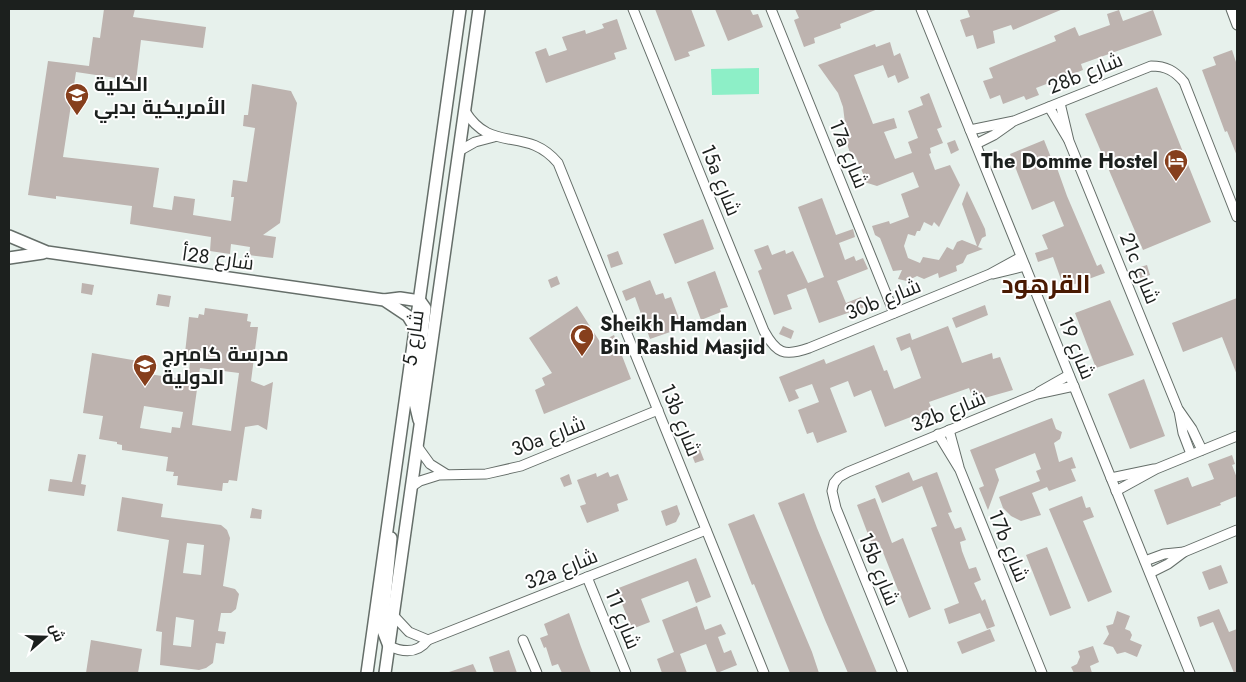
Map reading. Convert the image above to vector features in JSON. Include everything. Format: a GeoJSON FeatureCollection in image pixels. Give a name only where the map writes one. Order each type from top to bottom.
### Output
{"type":"FeatureCollection","features":[{"type":"Feature","properties":{"kind":"street","name":"شارع 5"},"geometry":{"type":"LineString","coordinates":[[367,673],[386,525],[416,329],[460,9]]}},
{"type":"Feature","properties":{"kind":"street","name":"15a شارع"},"geometry":{"type":"LineString","coordinates":[[632,9],[764,331],[771,344],[778,351],[789,354]]}},
{"type":"Feature","properties":{"kind":"street","name":"17a شارع"},"geometry":{"type":"LineString","coordinates":[[771,9],[894,313]]}},
{"type":"Feature","properties":{"kind":"street","name":"شارع 19"},"geometry":{"type":"LineString","coordinates":[[922,9],[1190,673]]}},
{"type":"Feature","properties":{"kind":"street"},"geometry":{"type":"LineString","coordinates":[[1231,9],[1237,24]]}},
{"type":"Feature","properties":{"kind":"street","name":"شارع 5"},"geometry":{"type":"LineString","coordinates":[[385,673],[459,151],[481,12]]}},
{"type":"Feature","properties":{"kind":"street","name":"28b شارع"},"geometry":{"type":"LineString","coordinates":[[970,130],[1014,121],[1151,66],[1161,66],[1171,70],[1184,82],[1237,217]]}},
{"type":"Feature","properties":{"kind":"street","name":"21c شارع"},"geometry":{"type":"LineString","coordinates":[[1060,103],[1069,141],[1178,409],[1183,433],[1191,454]]}},
{"type":"Feature","properties":{"kind":"street","name":"21c شارع"},"geometry":{"type":"LineString","coordinates":[[1049,107],[1057,124],[1069,141]]}},
{"type":"Feature","properties":{"kind":"street","name":"13b شارع"},"geometry":{"type":"LineString","coordinates":[[465,111],[477,127],[494,137]]}},
{"type":"Feature","properties":{"kind":"street","name":"28b شارع"},"geometry":{"type":"LineString","coordinates":[[976,144],[994,135],[1014,121]]}},
{"type":"Feature","properties":{"kind":"street","name":"13b شارع"},"geometry":{"type":"LineString","coordinates":[[459,151],[475,142],[494,137],[527,141],[539,146],[558,164],[764,673]]}},
{"type":"Feature","properties":{"kind":"street","name":"شارع 28أ"},"geometry":{"type":"LineString","coordinates":[[9,236],[47,252],[384,300],[400,298],[420,301]]}},
{"type":"Feature","properties":{"kind":"street","name":"شارع 28أ"},"geometry":{"type":"LineString","coordinates":[[9,258],[47,252]]}},
{"type":"Feature","properties":{"kind":"street"},"geometry":{"type":"LineString","coordinates":[[990,274],[1022,257]]}},
{"type":"Feature","properties":{"kind":"street"},"geometry":{"type":"LineString","coordinates":[[990,274],[1025,266]]}},
{"type":"Feature","properties":{"kind":"street","name":"30b شارع"},"geometry":{"type":"LineString","coordinates":[[789,354],[809,348],[990,274]]}},
{"type":"Feature","properties":{"kind":"street","name":"شارع 28أ"},"geometry":{"type":"LineString","coordinates":[[384,300],[408,316],[416,329]]}},
{"type":"Feature","properties":{"kind":"street"},"geometry":{"type":"LineString","coordinates":[[420,301],[426,313],[415,408],[421,422]]}},
{"type":"Feature","properties":{"kind":"street"},"geometry":{"type":"LineString","coordinates":[[1037,394],[1069,375]]}},
{"type":"Feature","properties":{"kind":"street","name":"32b شارع"},"geometry":{"type":"LineString","coordinates":[[839,477],[1037,394],[1074,386]]}},
{"type":"Feature","properties":{"kind":"street","name":"21c شارع"},"geometry":{"type":"LineString","coordinates":[[1178,409],[1192,429],[1202,450]]}},
{"type":"Feature","properties":{"kind":"street","name":"30a شارع"},"geometry":{"type":"LineString","coordinates":[[411,487],[430,477],[447,474],[486,474],[522,466],[658,410]]}},
{"type":"Feature","properties":{"kind":"street"},"geometry":{"type":"LineString","coordinates":[[949,430],[960,470]]}},
{"type":"Feature","properties":{"kind":"street","name":"17b شارع"},"geometry":{"type":"LineString","coordinates":[[938,434],[960,470],[1042,673]]}},
{"type":"Feature","properties":{"kind":"street"},"geometry":{"type":"LineString","coordinates":[[1116,491],[1156,469],[1237,436]]}},
{"type":"Feature","properties":{"kind":"street"},"geometry":{"type":"LineString","coordinates":[[417,446],[430,464],[447,474]]}},
{"type":"Feature","properties":{"kind":"street"},"geometry":{"type":"LineString","coordinates":[[1111,478],[1133,472],[1156,469]]}},
{"type":"Feature","properties":{"kind":"street","name":"15b شارع"},"geometry":{"type":"LineString","coordinates":[[839,477],[832,492],[833,500],[903,673]]}},
{"type":"Feature","properties":{"kind":"street"},"geometry":{"type":"LineString","coordinates":[[386,525],[392,543],[382,628],[389,646]]}},
{"type":"Feature","properties":{"kind":"street","name":"32a شارع"},"geometry":{"type":"LineString","coordinates":[[389,646],[405,652],[414,650],[428,640],[706,530]]}},
{"type":"Feature","properties":{"kind":"street"},"geometry":{"type":"LineString","coordinates":[[1150,573],[1168,564],[1184,552],[1237,530]]}},
{"type":"Feature","properties":{"kind":"street"},"geometry":{"type":"LineString","coordinates":[[1145,561],[1164,554],[1184,552]]}},
{"type":"Feature","properties":{"kind":"street","name":"شارع 11"},"geometry":{"type":"LineString","coordinates":[[587,577],[626,673]]}},
{"type":"Feature","properties":{"kind":"street"},"geometry":{"type":"LineString","coordinates":[[394,616],[409,632],[428,640]]}},
{"type":"Feature","properties":{"kind":"street"},"geometry":{"type":"LineString","coordinates":[[523,640],[537,673]]}},
{"type":"Feature","properties":{"kind":"green space"},"geometry":{"type":"Polygon","coordinates":[[[759,68],[759,94],[712,95],[711,69],[759,68]]]}},
{"type":"Feature","properties":{"kind":"building"},"geometry":{"type":"Polygon","coordinates":[[[104,9],[135,9],[133,17],[206,27],[203,48],[141,40],[136,81],[76,72],[63,157],[159,168],[153,207],[172,210],[174,196],[195,199],[193,215],[231,221],[234,197],[231,197],[233,180],[247,182],[255,128],[243,126],[244,115],[248,115],[252,84],[291,91],[297,103],[280,223],[263,235],[276,237],[273,258],[249,255],[250,247],[231,244],[230,254],[210,251],[211,237],[130,224],[132,206],[56,196],[56,199],[28,195],[48,61],[89,66],[93,37],[100,38],[104,9]]]}},
{"type":"Feature","properties":{"kind":"building"},"geometry":{"type":"Polygon","coordinates":[[[655,9],[691,9],[705,46],[688,52],[690,56],[675,61],[655,9]]]}},
{"type":"Feature","properties":{"kind":"building"},"geometry":{"type":"Polygon","coordinates":[[[715,9],[750,9],[753,15],[758,14],[763,27],[728,41],[715,9]]]}},
{"type":"Feature","properties":{"kind":"building"},"geometry":{"type":"Polygon","coordinates":[[[795,9],[878,9],[840,24],[841,28],[814,38],[815,43],[804,47],[794,20],[799,18],[795,9]]]}},
{"type":"Feature","properties":{"kind":"building"},"geometry":{"type":"Polygon","coordinates":[[[967,9],[1063,9],[1013,30],[1011,25],[993,31],[995,43],[977,49],[973,35],[966,37],[960,20],[970,17],[967,9]]]}},
{"type":"Feature","properties":{"kind":"building"},"geometry":{"type":"Polygon","coordinates":[[[1119,10],[1123,21],[1153,10],[1162,35],[1081,64],[1083,70],[1036,88],[1039,95],[1026,100],[1024,96],[1003,104],[1000,95],[990,99],[983,81],[993,78],[989,68],[1056,41],[1054,36],[1075,27],[1079,36],[1110,25],[1107,14],[1119,10]]]}},
{"type":"Feature","properties":{"kind":"building"},"geometry":{"type":"Polygon","coordinates":[[[617,19],[627,49],[614,53],[616,59],[546,83],[535,52],[546,48],[549,56],[567,50],[562,37],[585,30],[586,34],[604,28],[602,24],[617,19]]]}},
{"type":"Feature","properties":{"kind":"building"},"geometry":{"type":"Polygon","coordinates":[[[890,42],[894,56],[900,53],[909,78],[898,83],[895,75],[888,78],[883,65],[854,75],[873,124],[894,118],[897,128],[884,132],[895,159],[912,153],[908,142],[918,138],[908,111],[923,105],[920,97],[929,93],[942,127],[937,129],[943,143],[930,148],[931,153],[929,154],[935,170],[950,165],[960,185],[939,227],[934,222],[932,226],[924,222],[920,231],[917,231],[915,236],[908,234],[904,246],[908,258],[920,263],[923,257],[939,260],[947,247],[953,250],[957,242],[962,240],[977,246],[962,204],[967,191],[985,229],[986,236],[982,238],[978,247],[983,249],[967,255],[963,263],[956,266],[957,271],[939,278],[938,273],[924,279],[917,276],[907,281],[898,279],[902,270],[893,271],[880,238],[875,235],[872,226],[889,221],[890,224],[909,217],[901,194],[919,187],[913,172],[877,186],[861,181],[864,176],[856,157],[852,158],[848,147],[843,107],[838,93],[818,65],[875,44],[876,47],[890,42]]]}},
{"type":"Feature","properties":{"kind":"building"},"geometry":{"type":"Polygon","coordinates":[[[1232,50],[1237,65],[1237,156],[1227,131],[1225,132],[1202,70],[1216,65],[1213,57],[1232,50]]]}},
{"type":"Feature","properties":{"kind":"building"},"geometry":{"type":"Polygon","coordinates":[[[1157,87],[1211,222],[1143,250],[1085,114],[1157,87]]]}},
{"type":"Feature","properties":{"kind":"building"},"geometry":{"type":"Polygon","coordinates":[[[955,140],[959,150],[951,154],[947,143],[955,140]]]}},
{"type":"Feature","properties":{"kind":"building"},"geometry":{"type":"Polygon","coordinates":[[[1044,140],[1052,160],[1061,156],[1064,165],[1057,168],[1067,196],[1097,266],[1101,264],[1105,273],[1064,288],[1053,257],[1038,262],[1035,253],[1048,249],[1042,235],[1064,226],[1054,201],[1032,210],[1010,154],[1044,140]]]}},
{"type":"Feature","properties":{"kind":"building"},"geometry":{"type":"Polygon","coordinates":[[[822,198],[836,235],[853,229],[855,237],[839,243],[845,260],[854,256],[856,261],[863,258],[868,269],[837,281],[846,303],[861,297],[865,307],[819,323],[806,288],[787,295],[792,309],[774,315],[758,271],[762,269],[754,250],[768,245],[772,255],[785,250],[786,254],[793,251],[808,283],[824,277],[798,207],[822,198]]]}},
{"type":"Feature","properties":{"kind":"building"},"geometry":{"type":"Polygon","coordinates":[[[703,219],[714,249],[675,264],[663,234],[703,219]]]}},
{"type":"Feature","properties":{"kind":"building"},"geometry":{"type":"Polygon","coordinates":[[[618,251],[623,264],[611,268],[607,255],[618,251]]]}},
{"type":"Feature","properties":{"kind":"building"},"geometry":{"type":"Polygon","coordinates":[[[1147,265],[1150,275],[1140,278],[1137,268],[1147,265]]]}},
{"type":"Feature","properties":{"kind":"building"},"geometry":{"type":"Polygon","coordinates":[[[715,271],[728,307],[720,309],[721,312],[701,320],[687,282],[715,271]]]}},
{"type":"Feature","properties":{"kind":"building"},"geometry":{"type":"Polygon","coordinates":[[[557,276],[560,284],[551,288],[548,280],[557,276]]]}},
{"type":"Feature","properties":{"kind":"building"},"geometry":{"type":"Polygon","coordinates":[[[650,280],[656,295],[663,293],[665,299],[671,297],[680,321],[674,323],[676,330],[650,339],[635,297],[626,301],[622,291],[650,280]]]}},
{"type":"Feature","properties":{"kind":"building"},"geometry":{"type":"Polygon","coordinates":[[[82,283],[94,285],[92,295],[81,293],[82,283]]]}},
{"type":"Feature","properties":{"kind":"building"},"geometry":{"type":"Polygon","coordinates":[[[158,294],[171,296],[169,307],[156,305],[158,294]]]}},
{"type":"Feature","properties":{"kind":"building"},"geometry":{"type":"Polygon","coordinates":[[[1237,298],[1237,375],[1222,337],[1183,352],[1172,323],[1237,298]]]}},
{"type":"Feature","properties":{"kind":"building"},"geometry":{"type":"Polygon","coordinates":[[[1110,300],[1134,355],[1096,368],[1075,313],[1110,300]]]}},
{"type":"Feature","properties":{"kind":"building"},"geometry":{"type":"Polygon","coordinates":[[[985,305],[988,315],[956,328],[952,318],[985,305]]]}},
{"type":"Feature","properties":{"kind":"building","name":"Sheikh Hamdan Bin Rashid Masjid"},"geometry":{"type":"Polygon","coordinates":[[[577,306],[600,342],[614,335],[631,379],[544,414],[535,390],[545,385],[542,378],[552,373],[529,338],[577,306]]]}},
{"type":"Feature","properties":{"kind":"building"},"geometry":{"type":"Polygon","coordinates":[[[205,308],[248,314],[247,321],[251,322],[250,327],[258,327],[251,381],[264,386],[273,382],[267,430],[258,425],[245,427],[237,481],[229,480],[228,483],[223,483],[222,491],[177,485],[178,476],[173,476],[174,472],[166,471],[168,457],[122,450],[122,445],[117,444],[117,442],[99,439],[103,416],[83,413],[92,353],[150,363],[149,374],[188,380],[190,362],[184,362],[189,317],[198,318],[199,314],[204,315],[205,308]],[[200,368],[192,425],[231,431],[239,373],[200,368]],[[144,406],[140,428],[171,433],[172,427],[180,428],[183,412],[144,406]]]}},
{"type":"Feature","properties":{"kind":"building"},"geometry":{"type":"Polygon","coordinates":[[[783,326],[794,331],[791,339],[779,334],[783,326]]]}},
{"type":"Feature","properties":{"kind":"building"},"geometry":{"type":"Polygon","coordinates":[[[948,326],[962,363],[992,353],[993,359],[1000,357],[1013,390],[974,401],[969,388],[929,402],[935,417],[919,423],[916,415],[885,427],[871,390],[854,397],[848,381],[830,388],[847,432],[817,443],[813,432],[807,434],[798,410],[819,402],[812,384],[795,390],[799,398],[789,402],[779,377],[824,359],[826,364],[874,345],[884,371],[887,370],[894,389],[921,378],[910,347],[901,351],[896,338],[910,333],[912,340],[948,326]]]}},
{"type":"Feature","properties":{"kind":"building"},"geometry":{"type":"Polygon","coordinates":[[[1144,379],[1165,436],[1130,449],[1108,394],[1144,379]]]}},
{"type":"Feature","properties":{"kind":"building"},"geometry":{"type":"Polygon","coordinates":[[[1052,418],[1056,429],[1062,432],[1060,439],[1054,443],[1059,462],[1072,457],[1076,468],[1071,469],[1076,481],[1049,491],[1047,487],[1032,493],[1041,515],[1021,521],[1011,516],[1003,508],[999,497],[1040,481],[1036,471],[1041,469],[1035,453],[995,469],[999,480],[988,510],[979,488],[984,486],[970,450],[1052,418]]]}},
{"type":"Feature","properties":{"kind":"building"},"geometry":{"type":"Polygon","coordinates":[[[697,442],[704,460],[695,463],[688,445],[697,442]]]}},
{"type":"Feature","properties":{"kind":"building"},"geometry":{"type":"Polygon","coordinates":[[[78,454],[86,455],[81,484],[86,485],[84,496],[48,491],[50,479],[72,482],[78,454]]]}},
{"type":"Feature","properties":{"kind":"building"},"geometry":{"type":"Polygon","coordinates":[[[1232,455],[1235,464],[1232,465],[1237,478],[1237,496],[1220,503],[1221,505],[1167,525],[1154,490],[1188,477],[1192,487],[1214,479],[1208,464],[1232,455]]]}},
{"type":"Feature","properties":{"kind":"building"},"geometry":{"type":"Polygon","coordinates":[[[608,472],[610,477],[618,474],[628,500],[617,504],[619,511],[587,523],[580,506],[586,504],[577,480],[596,473],[597,477],[608,472]]]}},
{"type":"Feature","properties":{"kind":"building"},"geometry":{"type":"Polygon","coordinates":[[[909,472],[913,481],[937,472],[952,512],[948,513],[955,529],[961,527],[966,540],[960,542],[969,569],[976,567],[981,580],[974,583],[982,601],[985,599],[995,626],[987,629],[980,613],[949,624],[944,609],[959,603],[931,528],[937,526],[922,486],[882,503],[875,486],[909,472]]]}},
{"type":"Feature","properties":{"kind":"building"},"geometry":{"type":"Polygon","coordinates":[[[569,474],[572,484],[564,487],[560,478],[569,474]]]}},
{"type":"Feature","properties":{"kind":"building"},"geometry":{"type":"Polygon","coordinates":[[[804,493],[877,673],[848,673],[825,620],[778,503],[804,493]]]}},
{"type":"Feature","properties":{"kind":"building"},"geometry":{"type":"Polygon","coordinates":[[[1082,496],[1086,508],[1090,507],[1094,517],[1083,521],[1112,592],[1088,602],[1049,509],[1082,496]]]}},
{"type":"Feature","properties":{"kind":"building"},"geometry":{"type":"Polygon","coordinates":[[[122,497],[163,504],[161,517],[221,525],[227,530],[230,538],[223,586],[235,589],[239,594],[236,609],[231,613],[221,613],[218,631],[226,632],[224,644],[216,643],[213,663],[206,668],[199,670],[160,665],[162,632],[156,631],[169,540],[117,531],[122,497]],[[187,543],[183,573],[201,575],[204,545],[187,543]],[[176,617],[173,645],[191,647],[194,620],[176,617]]]}},
{"type":"Feature","properties":{"kind":"building"},"geometry":{"type":"Polygon","coordinates":[[[875,498],[892,543],[903,538],[931,609],[909,618],[879,542],[872,545],[857,505],[875,498]]]}},
{"type":"Feature","properties":{"kind":"building"},"geometry":{"type":"Polygon","coordinates":[[[677,505],[680,514],[676,522],[666,526],[661,511],[677,505]]]}},
{"type":"Feature","properties":{"kind":"building"},"geometry":{"type":"Polygon","coordinates":[[[252,508],[262,510],[261,519],[250,518],[252,508]]]}},
{"type":"Feature","properties":{"kind":"building"},"geometry":{"type":"Polygon","coordinates":[[[754,514],[819,673],[790,673],[754,584],[752,585],[728,524],[754,514]]]}},
{"type":"Feature","properties":{"kind":"building"},"geometry":{"type":"Polygon","coordinates":[[[1047,547],[1071,608],[1050,616],[1026,555],[1047,547]]]}},
{"type":"Feature","properties":{"kind":"building"},"geometry":{"type":"Polygon","coordinates":[[[696,558],[711,597],[696,603],[688,581],[641,599],[650,622],[632,629],[616,589],[696,558]]]}},
{"type":"Feature","properties":{"kind":"building"},"geometry":{"type":"Polygon","coordinates":[[[1221,565],[1228,583],[1209,590],[1202,572],[1221,565]]]}},
{"type":"Feature","properties":{"kind":"building"},"geometry":{"type":"Polygon","coordinates":[[[697,606],[705,630],[721,624],[726,634],[718,637],[724,653],[731,650],[737,665],[717,673],[706,644],[680,654],[687,673],[662,673],[657,659],[674,652],[662,620],[697,606]]]}},
{"type":"Feature","properties":{"kind":"building"},"geometry":{"type":"Polygon","coordinates":[[[1219,609],[1229,632],[1237,629],[1237,673],[1234,673],[1213,622],[1200,627],[1197,617],[1219,609]]]}},
{"type":"Feature","properties":{"kind":"building"},"geometry":{"type":"Polygon","coordinates":[[[1117,611],[1130,616],[1125,629],[1130,631],[1132,635],[1130,640],[1142,645],[1137,657],[1125,652],[1117,654],[1113,647],[1103,644],[1109,634],[1106,626],[1113,624],[1117,611]]]}},
{"type":"Feature","properties":{"kind":"building"},"geometry":{"type":"Polygon","coordinates":[[[569,613],[591,673],[562,673],[558,664],[552,666],[546,647],[544,648],[540,638],[548,635],[544,624],[569,613]]]}},
{"type":"Feature","properties":{"kind":"building"},"geometry":{"type":"Polygon","coordinates":[[[990,629],[995,641],[962,654],[957,642],[990,629]]]}},
{"type":"Feature","properties":{"kind":"building"},"geometry":{"type":"Polygon","coordinates":[[[91,640],[142,649],[138,673],[86,673],[91,640]]]}},
{"type":"Feature","properties":{"kind":"building"},"geometry":{"type":"Polygon","coordinates":[[[1093,646],[1099,662],[1090,666],[1092,673],[1074,673],[1071,667],[1077,664],[1080,657],[1078,651],[1093,646]]]}},
{"type":"Feature","properties":{"kind":"building"},"geometry":{"type":"Polygon","coordinates":[[[509,650],[517,673],[494,673],[489,657],[509,650]]]}},
{"type":"Feature","properties":{"kind":"building"},"geometry":{"type":"Polygon","coordinates":[[[473,664],[477,673],[449,672],[473,664]]]}},
{"type":"Feature","properties":{"kind":"place","name":"الكلية الأمريكية بدبي"},"geometry":{"type":"Point","coordinates":[77,116]}},
{"type":"Feature","properties":{"kind":"place","name":"The Domme Hostel"},"geometry":{"type":"Point","coordinates":[1176,182]}},
{"type":"Feature","properties":{"kind":"place","name":"Sheikh Hamdan Bin Rashid Masjid"},"geometry":{"type":"Point","coordinates":[582,357]}},
{"type":"Feature","properties":{"kind":"place","name":"مدرسة كامبرج الدولية"},"geometry":{"type":"Point","coordinates":[145,387]}},
{"type":"Feature","properties":{"kind":"district","name":"القرهود"},"geometry":{"type":"Point","coordinates":[1046,284]}}]}
